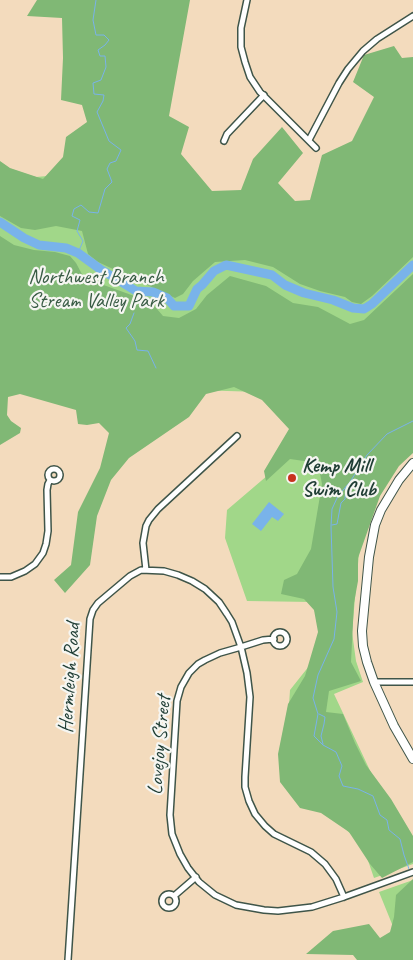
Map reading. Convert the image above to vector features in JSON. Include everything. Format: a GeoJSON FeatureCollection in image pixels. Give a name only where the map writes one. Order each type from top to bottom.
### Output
{"type":"FeatureCollection","features":[{"type":"Feature","properties":{"kind":"street"},"geometry":{"type":"LineString","coordinates":[[247,0],[241,28],[241,47],[250,77],[264,96],[316,148]]}},
{"type":"Feature","properties":{"kind":"street"},"geometry":{"type":"LineString","coordinates":[[309,140],[339,83],[363,51],[377,39],[413,16]]}},
{"type":"Feature","properties":{"kind":"street"},"geometry":{"type":"LineString","coordinates":[[224,141],[227,134],[264,96]]}},
{"type":"Feature","properties":{"kind":"street"},"geometry":{"type":"LineString","coordinates":[[237,436],[149,520],[143,542],[146,570],[164,571],[192,580],[205,589],[218,602],[232,622],[247,673],[250,697],[245,777],[245,787],[249,801],[255,814],[274,834],[311,852],[325,864],[336,879],[344,897]]}},
{"type":"Feature","properties":{"kind":"street"},"geometry":{"type":"LineString","coordinates":[[413,463],[399,480],[381,510],[375,525],[369,557],[362,631],[363,646],[374,682],[394,726],[413,759]]}},
{"type":"Feature","properties":{"kind":"street"},"geometry":{"type":"LineString","coordinates":[[0,577],[11,577],[25,572],[35,564],[43,552],[48,531],[47,490],[50,480]]}},
{"type":"Feature","properties":{"kind":"street","name":"Hermleigh Road"},"geometry":{"type":"LineString","coordinates":[[68,960],[90,619],[95,606],[103,598],[130,576],[141,570],[146,570]]}},
{"type":"Feature","properties":{"kind":"street","name":"Lovejoy Street"},"geometry":{"type":"LineString","coordinates":[[274,639],[264,640],[220,653],[205,660],[189,673],[181,687],[176,701],[170,815],[172,834],[188,868],[199,882],[215,895],[236,905],[278,911],[312,907],[413,872]]}},
{"type":"Feature","properties":{"kind":"street"},"geometry":{"type":"LineString","coordinates":[[374,682],[413,682]]}},
{"type":"Feature","properties":{"kind":"street"},"geometry":{"type":"LineString","coordinates":[[174,896],[196,877]]}},
{"type":"Feature","properties":{"kind":"green space"},"geometry":{"type":"Polygon","coordinates":[[[37,0],[190,0],[169,116],[189,127],[181,154],[212,191],[241,190],[253,159],[282,127],[303,153],[278,183],[295,201],[310,200],[322,155],[352,141],[374,97],[353,82],[364,55],[394,46],[402,58],[413,57],[413,257],[361,304],[352,302],[345,297],[300,284],[273,267],[245,260],[215,262],[193,281],[183,294],[175,298],[98,262],[88,254],[82,231],[56,226],[35,230],[21,228],[0,216],[0,161],[10,168],[43,179],[63,157],[66,137],[87,122],[82,105],[61,100],[62,18],[27,16],[37,0]]]}},
{"type":"Feature","properties":{"kind":"green space","name":"Northwest Branch Stream Valley Park"},"geometry":{"type":"Polygon","coordinates":[[[413,90],[413,449],[397,466],[379,492],[359,553],[352,632],[356,661],[363,682],[334,694],[374,779],[413,838],[413,864],[374,878],[363,846],[326,810],[284,781],[290,690],[325,646],[312,602],[247,601],[225,538],[227,510],[302,446],[323,394],[4,384],[0,335],[0,173],[36,177],[114,170],[280,239],[413,90]]]}},
{"type":"Feature","properties":{"kind":"green space","name":"Northwest Branch Stream Valley Park"},"geometry":{"type":"Polygon","coordinates":[[[0,236],[14,245],[70,256],[84,278],[151,302],[163,316],[179,318],[196,309],[207,295],[230,276],[266,286],[293,303],[318,307],[350,324],[364,320],[413,274],[413,453],[399,466],[380,496],[358,558],[358,581],[354,603],[351,662],[361,681],[329,691],[326,712],[343,714],[366,765],[391,799],[413,836],[413,862],[382,878],[370,864],[349,832],[321,813],[300,808],[280,782],[278,754],[288,704],[305,676],[318,632],[314,610],[304,599],[281,594],[284,580],[297,574],[311,549],[322,484],[318,463],[290,459],[266,481],[264,471],[289,429],[262,400],[234,387],[206,394],[189,417],[129,458],[111,480],[97,516],[90,565],[65,593],[54,580],[71,565],[78,512],[100,468],[109,433],[99,423],[78,424],[76,410],[20,394],[8,397],[7,415],[11,421],[21,428],[20,433],[0,445],[0,236]]]}},
{"type":"Feature","properties":{"kind":"green space"},"geometry":{"type":"Polygon","coordinates":[[[413,879],[413,960],[357,960],[353,955],[306,954],[333,931],[369,924],[380,938],[390,932],[394,917],[396,895],[413,879]]]}},
{"type":"Feature","properties":{"kind":"green space"},"geometry":{"type":"Polygon","coordinates":[[[413,880],[413,960],[393,939],[392,924],[379,892],[413,880]]]}},
{"type":"Feature","properties":{"kind":"water"},"geometry":{"type":"Polygon","coordinates":[[[269,502],[284,514],[278,521],[272,517],[261,531],[252,524],[269,502]]]}},
{"type":"Feature","properties":{"kind":"waterway"},"geometry":{"type":"LineString","coordinates":[[78,253],[83,241],[77,231],[80,220],[72,216],[74,209],[81,205],[89,212],[98,213],[105,189],[112,182],[107,169],[110,163],[116,161],[121,150],[109,141],[97,112],[104,95],[94,94],[93,83],[101,80],[106,67],[105,56],[100,56],[98,50],[109,40],[104,35],[96,35],[93,20],[96,0]]}},
{"type":"Feature","properties":{"kind":"waterway"},"geometry":{"type":"LineString","coordinates":[[0,222],[24,238],[39,245],[66,248],[78,253],[136,291],[153,292],[167,298],[174,306],[189,306],[197,289],[214,271],[226,265],[272,275],[285,285],[304,293],[333,300],[353,308],[364,309],[372,304],[413,265]]}},
{"type":"Feature","properties":{"kind":"waterway"},"geometry":{"type":"LineString","coordinates":[[134,313],[130,324],[126,328],[135,341],[137,350],[148,351],[156,368]]}},
{"type":"Feature","properties":{"kind":"waterway"},"geometry":{"type":"LineString","coordinates":[[409,869],[400,839],[389,830],[387,820],[380,815],[373,796],[358,789],[343,786],[339,776],[342,766],[336,752],[323,745],[314,736],[318,714],[313,698],[318,675],[334,639],[337,612],[333,587],[332,509],[338,496],[350,482],[367,455],[387,434],[413,421]]}},
{"type":"Feature","properties":{"kind":"waterway"},"geometry":{"type":"LineString","coordinates":[[332,525],[337,524],[341,503],[345,499],[346,487]]}},
{"type":"Feature","properties":{"kind":"waterway"},"geometry":{"type":"LineString","coordinates":[[319,714],[325,717],[321,736],[323,744]]}},
{"type":"Feature","properties":{"kind":"place","name":"Kemp Mill Swim Club"},"geometry":{"type":"Point","coordinates":[292,478]}}]}
